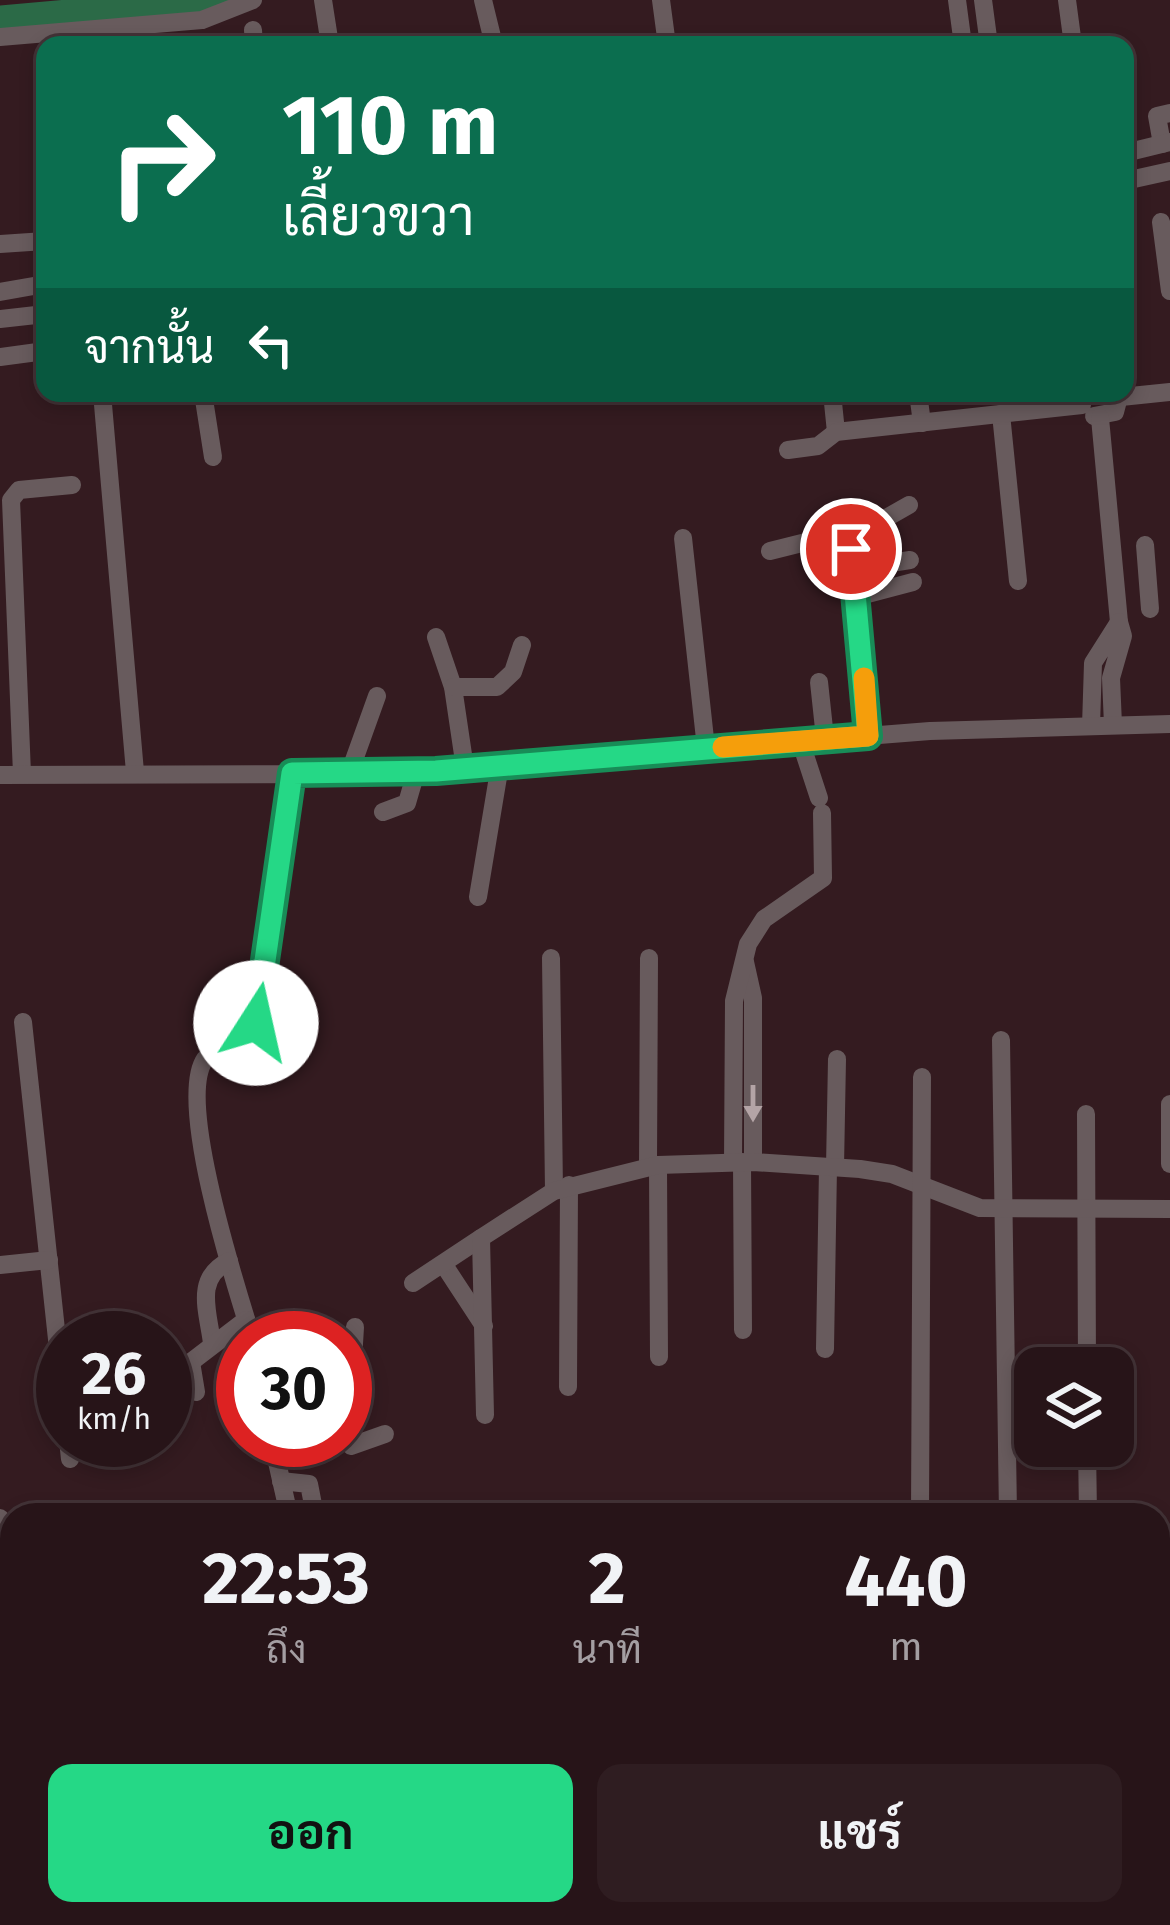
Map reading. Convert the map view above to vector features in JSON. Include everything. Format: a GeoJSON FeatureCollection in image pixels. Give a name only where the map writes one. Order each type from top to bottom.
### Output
{"type":"FeatureCollection","features":[{"type":"Feature","properties":{"kind":"street"},"geometry":{"type":"LineString","coordinates":[[0,37],[202,20],[254,0]]}},
{"type":"Feature","properties":{"kind":"street"},"geometry":{"type":"LineString","coordinates":[[323,0],[329,36]]}},
{"type":"Feature","properties":{"kind":"street"},"geometry":{"type":"LineString","coordinates":[[483,0],[492,36]]}},
{"type":"Feature","properties":{"kind":"street"},"geometry":{"type":"LineString","coordinates":[[661,0],[666,36]]}},
{"type":"Feature","properties":{"kind":"street"},"geometry":{"type":"LineString","coordinates":[[957,0],[962,36]]}},
{"type":"Feature","properties":{"kind":"street"},"geometry":{"type":"LineString","coordinates":[[983,0],[987,36]]}},
{"type":"Feature","properties":{"kind":"street"},"geometry":{"type":"LineString","coordinates":[[1067,0],[1072,36]]}},
{"type":"Feature","properties":{"kind":"street"},"geometry":{"type":"LineString","coordinates":[[1134,151],[1166,143],[1157,116],[1170,113]]}},
{"type":"Feature","properties":{"kind":"street"},"geometry":{"type":"LineString","coordinates":[[1134,179],[1170,171]]}},
{"type":"Feature","properties":{"kind":"street"},"geometry":{"type":"LineString","coordinates":[[1161,222],[1170,291]]}},
{"type":"Feature","properties":{"kind":"street"},"geometry":{"type":"LineString","coordinates":[[0,244],[36,242]]}},
{"type":"Feature","properties":{"kind":"street"},"geometry":{"type":"LineString","coordinates":[[0,292],[36,286]]}},
{"type":"Feature","properties":{"kind":"street"},"geometry":{"type":"LineString","coordinates":[[0,319],[36,315]]}},
{"type":"Feature","properties":{"kind":"street"},"geometry":{"type":"LineString","coordinates":[[0,357],[36,352]]}},
{"type":"Feature","properties":{"kind":"street"},"geometry":{"type":"LineString","coordinates":[[1134,394],[1170,392]]}},
{"type":"Feature","properties":{"kind":"street"},"geometry":{"type":"LineString","coordinates":[[103,402],[135,772]]}},
{"type":"Feature","properties":{"kind":"street"},"geometry":{"type":"LineString","coordinates":[[204,402],[213,457]]}},
{"type":"Feature","properties":{"kind":"street"},"geometry":{"type":"LineString","coordinates":[[833,402],[836,432]]}},
{"type":"Feature","properties":{"kind":"street"},"geometry":{"type":"LineString","coordinates":[[919,402],[922,423]]}},
{"type":"Feature","properties":{"kind":"street"},"geometry":{"type":"LineString","coordinates":[[788,450],[818,446],[836,432],[1050,402]]}},
{"type":"Feature","properties":{"kind":"street"},"geometry":{"type":"LineString","coordinates":[[1085,402],[1100,418],[1123,636],[1111,678],[1113,725]]}},
{"type":"Feature","properties":{"kind":"street"},"geometry":{"type":"LineString","coordinates":[[1100,418],[1115,412],[1118,402]]}},
{"type":"Feature","properties":{"kind":"street"},"geometry":{"type":"LineString","coordinates":[[1008,406],[1018,581]]}},
{"type":"Feature","properties":{"kind":"street"},"geometry":{"type":"LineString","coordinates":[[22,774],[10,500],[19,490],[71,485]]}},
{"type":"Feature","properties":{"kind":"street"},"geometry":{"type":"LineString","coordinates":[[770,551],[850,532],[898,515],[909,506]]}},
{"type":"Feature","properties":{"kind":"street"},"geometry":{"type":"LineString","coordinates":[[850,532],[868,736]]}},
{"type":"Feature","properties":{"kind":"street"},"geometry":{"type":"LineString","coordinates":[[683,538],[706,748]]}},
{"type":"Feature","properties":{"kind":"street"},"geometry":{"type":"LineString","coordinates":[[1144,545],[1150,609]]}},
{"type":"Feature","properties":{"kind":"street"},"geometry":{"type":"LineString","coordinates":[[853,569],[910,560]]}},
{"type":"Feature","properties":{"kind":"street"},"geometry":{"type":"LineString","coordinates":[[856,597],[913,582]]}},
{"type":"Feature","properties":{"kind":"street"},"geometry":{"type":"LineString","coordinates":[[1116,589],[1148,585]]}},
{"type":"Feature","properties":{"kind":"street"},"geometry":{"type":"LineString","coordinates":[[1091,726],[1093,662],[1119,622]]}},
{"type":"Feature","properties":{"kind":"street"},"geometry":{"type":"LineString","coordinates":[[436,638],[453,687],[465,768]]}},
{"type":"Feature","properties":{"kind":"street"},"geometry":{"type":"LineString","coordinates":[[453,687],[496,687],[513,672],[522,645]]}},
{"type":"Feature","properties":{"kind":"street"},"geometry":{"type":"LineString","coordinates":[[819,682],[826,738]]}},
{"type":"Feature","properties":{"kind":"street"},"geometry":{"type":"LineString","coordinates":[[350,774],[377,696]]}},
{"type":"Feature","properties":{"kind":"street"},"geometry":{"type":"LineString","coordinates":[[0,775],[416,772],[826,738],[1170,724]]}},
{"type":"Feature","properties":{"kind":"street"},"geometry":{"type":"LineString","coordinates":[[743,1330],[743,1048],[753,998],[745,962],[754,930],[823,878],[820,806],[800,740]]}},
{"type":"Feature","properties":{"kind":"street"},"geometry":{"type":"LineString","coordinates":[[478,897],[500,765]]}},
{"type":"Feature","properties":{"kind":"street"},"geometry":{"type":"LineString","coordinates":[[383,812],[407,803],[416,772]]}},
{"type":"Feature","properties":{"kind":"street"},"geometry":{"type":"LineString","coordinates":[[244,1311],[229,1262],[195,1083],[206,1059],[248,1041],[256,1023],[292,773]]}},
{"type":"Feature","properties":{"kind":"street"},"geometry":{"type":"LineString","coordinates":[[550,958],[568,1387]]}},
{"type":"Feature","properties":{"kind":"street"},"geometry":{"type":"LineString","coordinates":[[649,958],[659,1357]]}},
{"type":"Feature","properties":{"kind":"street"},"geometry":{"type":"LineString","coordinates":[[23,1022],[54,1311]]}},
{"type":"Feature","properties":{"kind":"street"},"geometry":{"type":"LineString","coordinates":[[1001,1040],[1008,1503]]}},
{"type":"Feature","properties":{"kind":"street"},"geometry":{"type":"LineString","coordinates":[[825,1349],[837,1059]]}},
{"type":"Feature","properties":{"kind":"street"},"geometry":{"type":"LineString","coordinates":[[920,1503],[922,1077]]}},
{"type":"Feature","properties":{"kind":"street"},"geometry":{"type":"LineString","coordinates":[[1170,1104],[1170,1164]]}},
{"type":"Feature","properties":{"kind":"street"},"geometry":{"type":"LineString","coordinates":[[1086,1114],[1087,1347]]}},
{"type":"Feature","properties":{"kind":"street"},"geometry":{"type":"LineString","coordinates":[[413,1283],[561,1188],[653,1165],[743,1162],[892,1174],[980,1208],[1170,1209]]}},
{"type":"Feature","properties":{"kind":"street"},"geometry":{"type":"LineString","coordinates":[[482,1238],[485,1415]]}},
{"type":"Feature","properties":{"kind":"street"},"geometry":{"type":"LineString","coordinates":[[0,1265],[49,1260]]}},
{"type":"Feature","properties":{"kind":"street"},"geometry":{"type":"LineString","coordinates":[[212,1343],[206,1282],[214,1269],[229,1262]]}},
{"type":"Feature","properties":{"kind":"street"},"geometry":{"type":"LineString","coordinates":[[444,1265],[484,1326]]}},
{"type":"Feature","properties":{"kind":"street"},"geometry":{"type":"LineString","coordinates":[[196,1392],[191,1362],[216,1341]]}},
{"type":"Feature","properties":{"kind":"street"},"geometry":{"type":"LineString","coordinates":[[372,1439],[385,1434]]}},
{"type":"Feature","properties":{"kind":"street"},"geometry":{"type":"LineString","coordinates":[[278,1467],[286,1503]]}},
{"type":"Feature","properties":{"kind":"street"},"geometry":{"type":"LineString","coordinates":[[1087,1467],[1088,1503]]}},
{"type":"Feature","properties":{"kind":"street"},"geometry":{"type":"LineString","coordinates":[[281,1480],[309,1484],[313,1503]]}},
{"type":"Feature","properties":{"kind":"waterway"},"geometry":{"type":"LineString","coordinates":[[0,19],[215,0]]}},
{"type":"Feature","properties":{"kind":"slow traffic"},"geometry":{"type":"LineString","coordinates":[[723,747],[868,736],[864,678]]}},
{"type":"Feature","properties":{"kind":"route"},"geometry":{"type":"LineString","coordinates":[[256,1023],[292,773],[436,771],[868,736],[851,549]]}}]}
